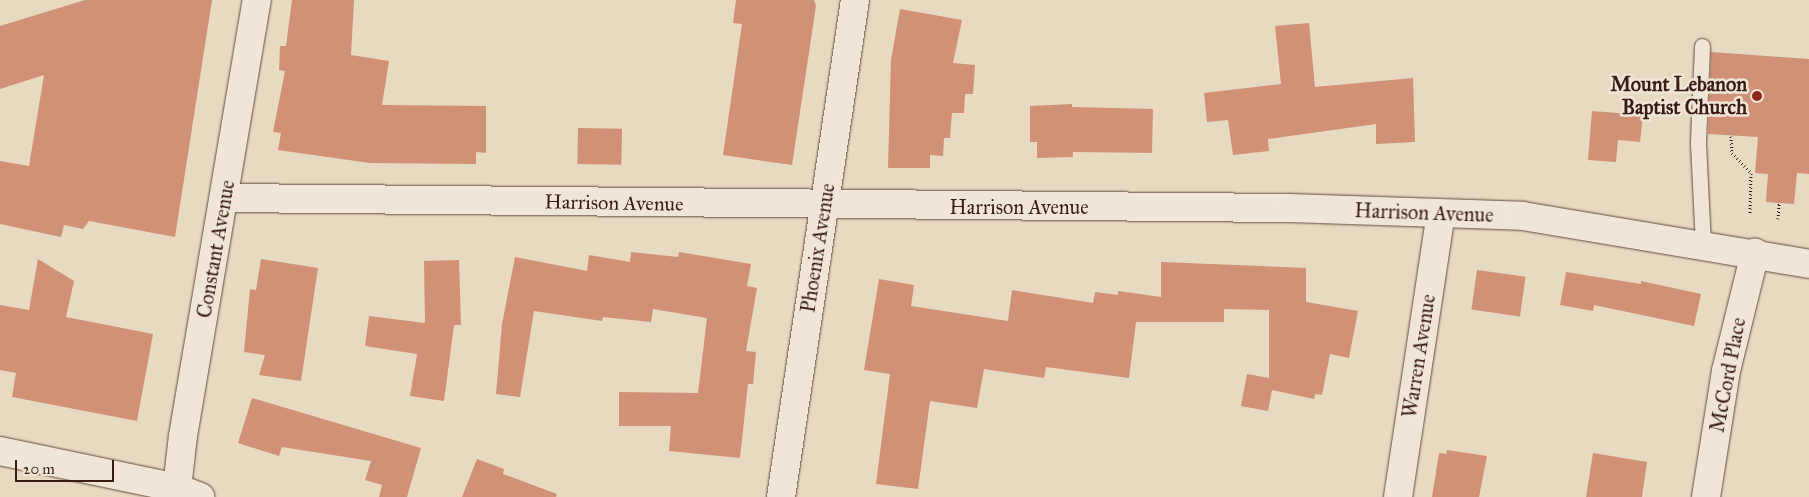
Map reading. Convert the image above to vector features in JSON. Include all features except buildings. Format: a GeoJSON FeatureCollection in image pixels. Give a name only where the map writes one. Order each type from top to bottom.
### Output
{"type":"FeatureCollection","features":[{"type":"Feature","properties":{"kind":"street","name":"Constant Avenue"},"geometry":{"type":"LineString","coordinates":[[185,494],[183,436],[225,198],[256,0]]}},
{"type":"Feature","properties":{"kind":"street","name":"Phoenix Avenue"},"geometry":{"type":"LineString","coordinates":[[781,497],[855,0]]}},
{"type":"Feature","properties":{"kind":"street","name":"Harrison Avenue"},"geometry":{"type":"LineString","coordinates":[[225,198],[824,206],[1288,208],[1523,216],[1755,253],[1809,264]]}},
{"type":"Feature","properties":{"kind":"street","name":"Warren Avenue"},"geometry":{"type":"LineString","coordinates":[[1398,497],[1440,214]]}},
{"type":"Feature","properties":{"kind":"street","name":"McCord Place"},"geometry":{"type":"LineString","coordinates":[[1706,497],[1726,371],[1755,253]]}},
{"type":"Feature","properties":{"kind":"street"},"geometry":{"type":"LineString","coordinates":[[0,451],[185,494]]}},
{"type":"Feature","properties":{"kind":"lane"},"geometry":{"type":"LineString","coordinates":[[1702,46],[1698,143],[1703,245]]}},
{"type":"Feature","properties":{"kind":"path"},"geometry":{"type":"LineString","coordinates":[[1732,136],[1732,153],[1751,172],[1750,214]]}},
{"type":"Feature","properties":{"kind":"path"},"geometry":{"type":"LineString","coordinates":[[1778,219],[1779,203]]}},
{"type":"Feature","properties":{"kind":"place","name":"Mount Lebanon Baptist Church"},"geometry":{"type":"Point","coordinates":[1757,96]}}]}
